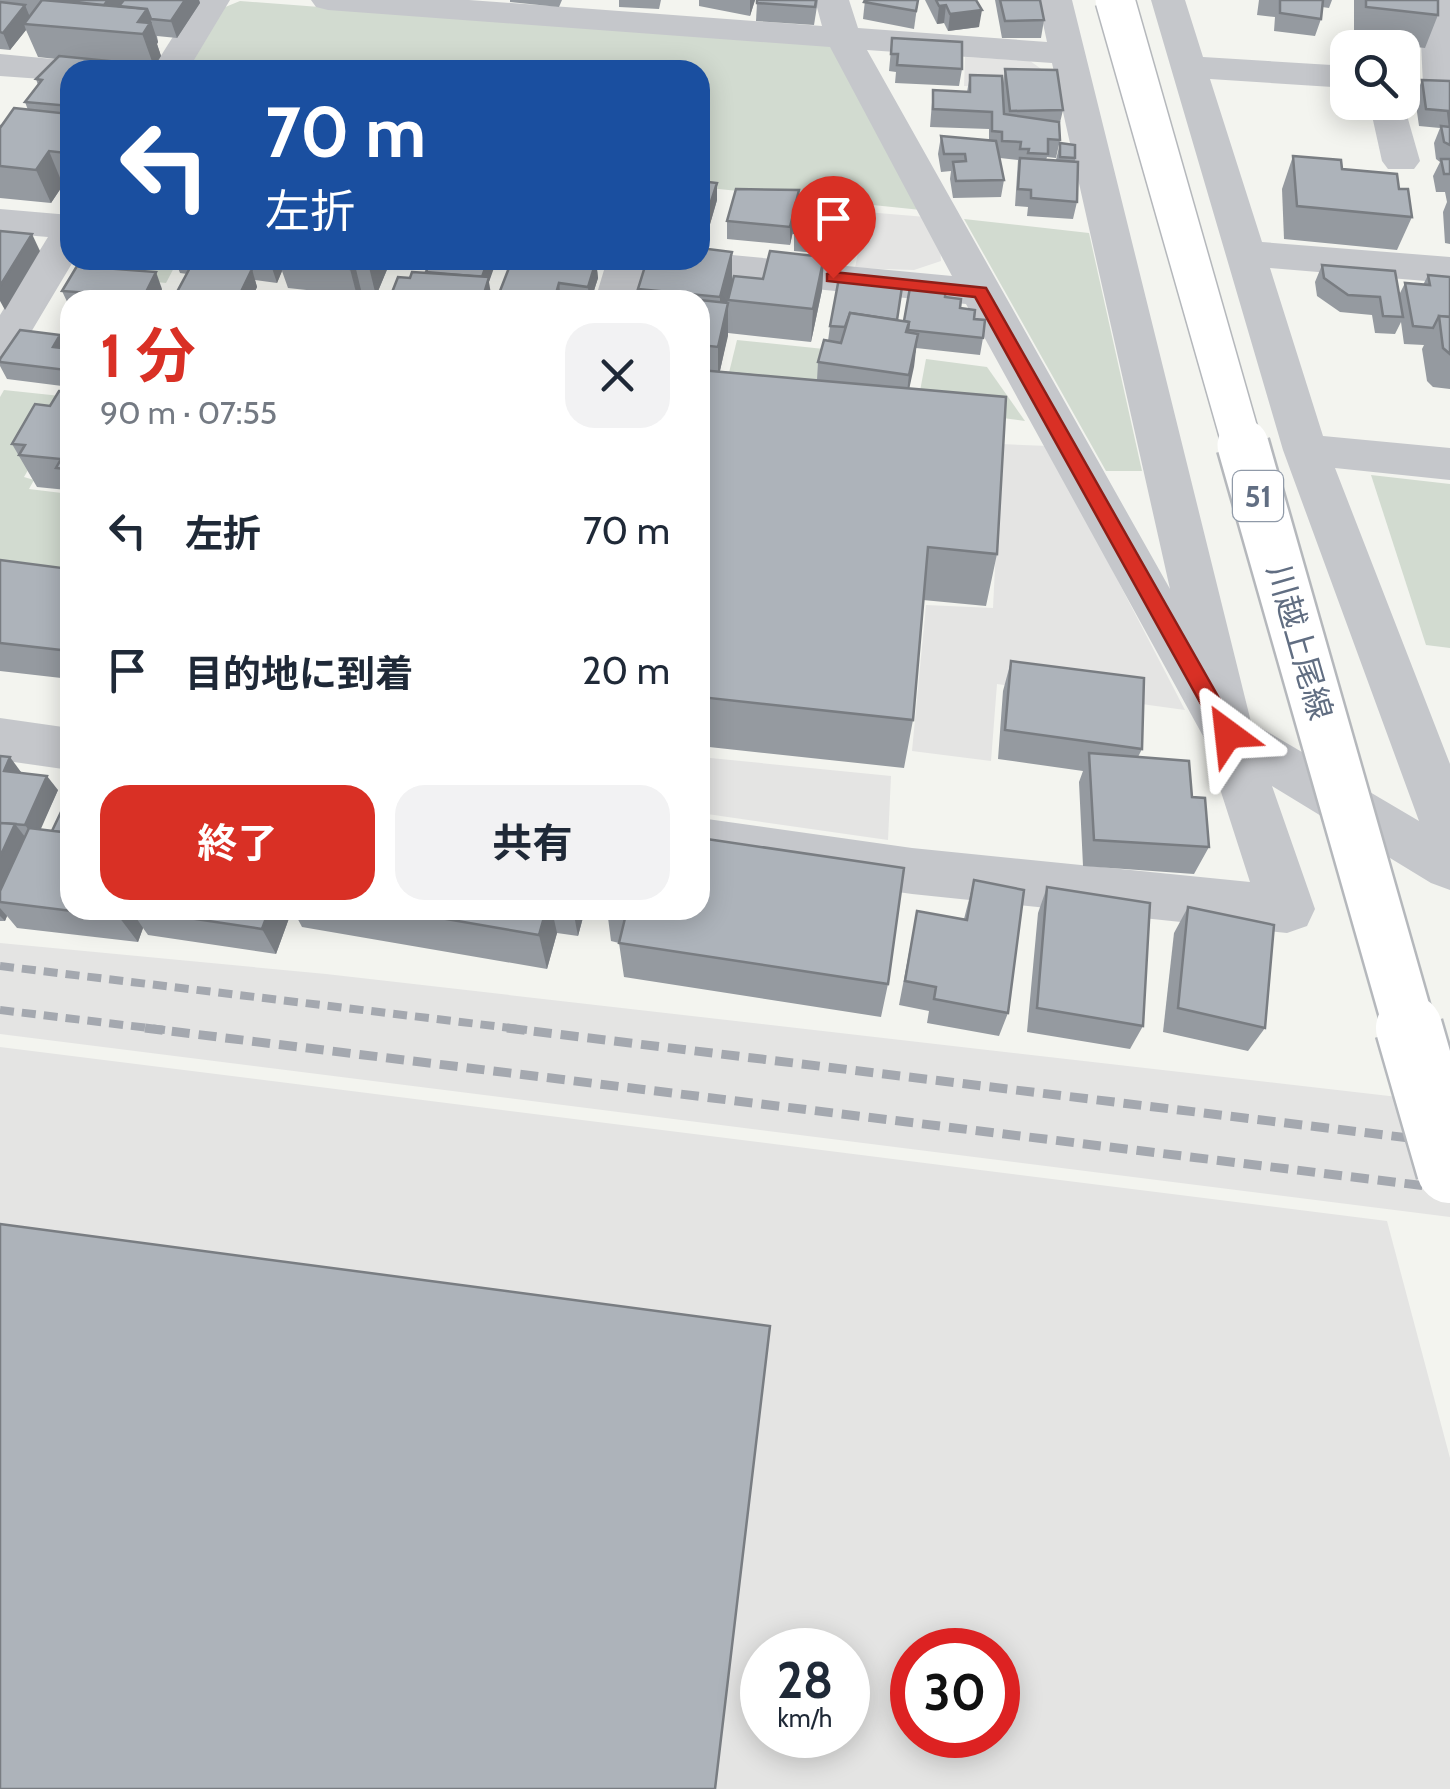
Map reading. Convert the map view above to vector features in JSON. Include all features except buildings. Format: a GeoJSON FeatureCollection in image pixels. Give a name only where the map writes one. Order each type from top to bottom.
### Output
{"type":"FeatureCollection","features":[{"type":"Feature","properties":{"kind":"main road","name":"川越上尾線"},"geometry":{"type":"LineString","coordinates":[[1116,0],[1450,1170]]}},
{"type":"Feature","properties":{"kind":"street"},"geometry":{"type":"LineString","coordinates":[[176,60],[213,0]]}},
{"type":"Feature","properties":{"kind":"street"},"geometry":{"type":"LineString","coordinates":[[328,0],[1068,54]]}},
{"type":"Feature","properties":{"kind":"street"},"geometry":{"type":"LineString","coordinates":[[832,0],[844,40],[980,292],[1038,433],[1228,734],[1450,867]]}},
{"type":"Feature","properties":{"kind":"street"},"geometry":{"type":"LineString","coordinates":[[710,842],[912,872],[1287,909],[1228,734],[1055,0]]}},
{"type":"Feature","properties":{"kind":"street"},"geometry":{"type":"LineString","coordinates":[[1168,0],[1306,450],[1450,832]]}},
{"type":"Feature","properties":{"kind":"street"},"geometry":{"type":"LineString","coordinates":[[1420,83],[1446,85],[1436,0]]}},
{"type":"Feature","properties":{"kind":"street"},"geometry":{"type":"LineString","coordinates":[[0,65],[60,69]]}},
{"type":"Feature","properties":{"kind":"street"},"geometry":{"type":"LineString","coordinates":[[1190,67],[1330,76]]}},
{"type":"Feature","properties":{"kind":"street"},"geometry":{"type":"LineString","coordinates":[[1391,120],[1401,160]]}},
{"type":"Feature","properties":{"kind":"street"},"geometry":{"type":"LineString","coordinates":[[0,221],[60,230]]}},
{"type":"Feature","properties":{"kind":"street"},"geometry":{"type":"LineString","coordinates":[[15,336],[60,250]]}},
{"type":"Feature","properties":{"kind":"street"},"geometry":{"type":"LineString","coordinates":[[1246,253],[1450,270]]}},
{"type":"Feature","properties":{"kind":"street"},"geometry":{"type":"LineString","coordinates":[[710,266],[980,292]]}},
{"type":"Feature","properties":{"kind":"street"},"geometry":{"type":"LineString","coordinates":[[1306,450],[1450,464]]}},
{"type":"Feature","properties":{"kind":"street"},"geometry":{"type":"LineString","coordinates":[[0,739],[60,748]]}},
{"type":"Feature","properties":{"kind":"shaded area"},"geometry":{"type":"Polygon","coordinates":[[[240,1],[831,46],[921,210],[710,188],[710,60],[189,60],[218,10],[240,1]]]}},
{"type":"Feature","properties":{"kind":"shaded area"},"geometry":{"type":"Polygon","coordinates":[[[965,57],[1030,61],[1047,73],[997,88],[964,86],[965,57]]]}},
{"type":"Feature","properties":{"kind":"shaded area"},"geometry":{"type":"Polygon","coordinates":[[[866,212],[926,217],[939,235],[941,261],[914,270],[855,268],[866,212]]]}},
{"type":"Feature","properties":{"kind":"shaded area"},"geometry":{"type":"Polygon","coordinates":[[[964,219],[1089,233],[1142,471],[1106,471],[964,219]]]}},
{"type":"Feature","properties":{"kind":"shaded area"},"geometry":{"type":"Polygon","coordinates":[[[73,270],[173,270],[166,283],[71,274],[73,270]]]}},
{"type":"Feature","properties":{"kind":"shaded area"},"geometry":{"type":"Polygon","coordinates":[[[737,340],[824,349],[813,399],[725,389],[737,340]]]}},
{"type":"Feature","properties":{"kind":"shaded area"},"geometry":{"type":"Polygon","coordinates":[[[926,359],[987,367],[1025,421],[917,407],[926,359]]]}},
{"type":"Feature","properties":{"kind":"shaded area"},"geometry":{"type":"Polygon","coordinates":[[[4,390],[60,396],[60,414],[24,477],[34,480],[29,489],[60,493],[60,584],[0,577],[0,397],[4,390]]]}},
{"type":"Feature","properties":{"kind":"shaded area"},"geometry":{"type":"Polygon","coordinates":[[[1001,444],[1048,446],[1185,710],[997,684],[991,761],[912,751],[926,605],[993,608],[1001,444]]]}},
{"type":"Feature","properties":{"kind":"shaded area"},"geometry":{"type":"Polygon","coordinates":[[[1371,475],[1450,484],[1450,648],[1426,645],[1371,475]]]}},
{"type":"Feature","properties":{"kind":"shaded area"},"geometry":{"type":"Polygon","coordinates":[[[710,758],[891,776],[888,840],[710,814],[710,758]]]}},
{"type":"Feature","properties":{"kind":"shaded area"},"geometry":{"type":"Polygon","coordinates":[[[0,943],[326,974],[1450,1103],[1450,1217],[0,1034],[0,943]]]}},
{"type":"Feature","properties":{"kind":"shaded area"},"geometry":{"type":"Polygon","coordinates":[[[0,1047],[1387,1221],[1450,1458],[1450,1789],[0,1789],[0,1047]]]}},
{"type":"Feature","properties":{"kind":"railway"},"geometry":{"type":"LineString","coordinates":[[0,966],[527,1030]]}},
{"type":"Feature","properties":{"kind":"railway"},"geometry":{"type":"LineString","coordinates":[[0,1010],[165,1030]]}},
{"type":"Feature","properties":{"kind":"railway"},"geometry":{"type":"LineString","coordinates":[[145,1028],[1450,1189]]}},
{"type":"Feature","properties":{"kind":"railway"},"geometry":{"type":"LineString","coordinates":[[507,1028],[1450,1143]]}},
{"type":"Feature","properties":{"kind":"route"},"geometry":{"type":"LineString","coordinates":[[833,278],[980,292],[1228,734]]}}]}
